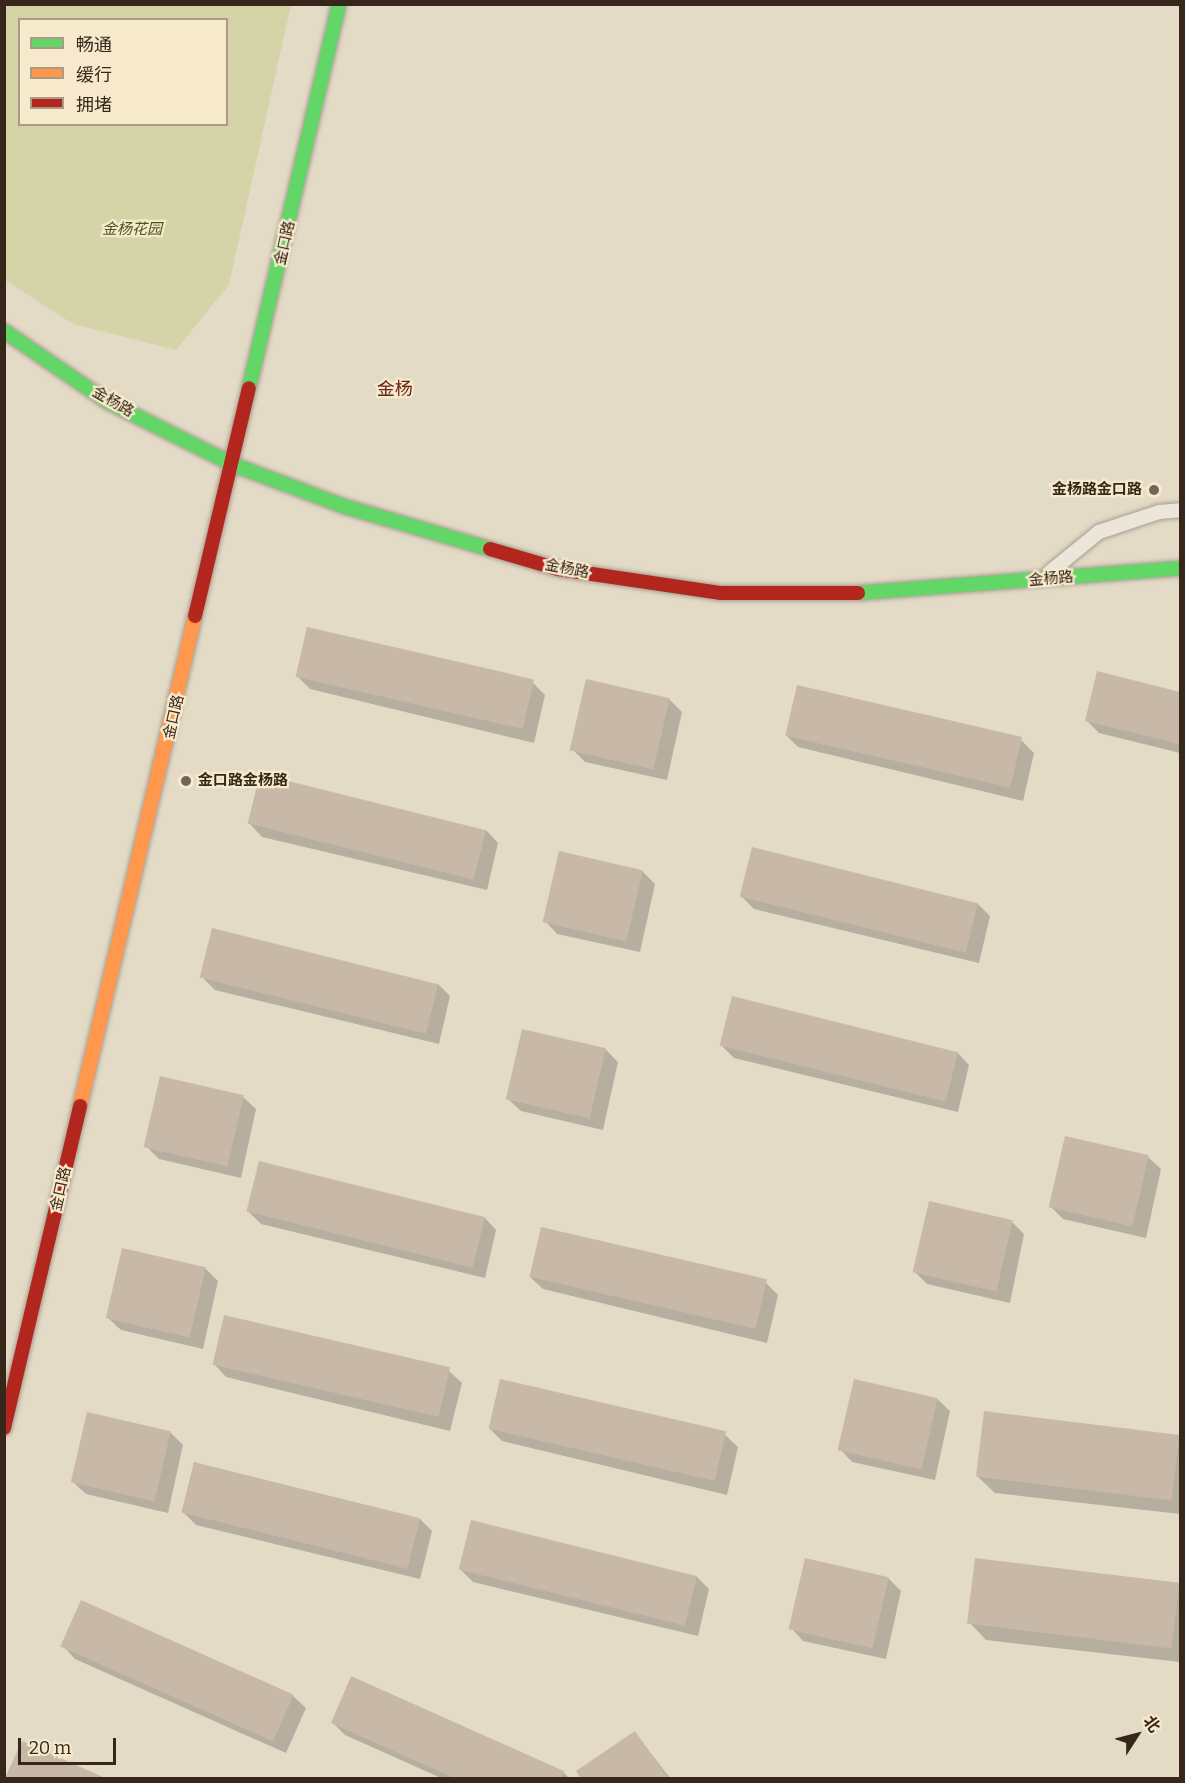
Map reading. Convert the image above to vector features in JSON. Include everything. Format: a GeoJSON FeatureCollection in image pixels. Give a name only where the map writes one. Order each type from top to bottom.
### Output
{"type":"FeatureCollection","features":[{"type":"Feature","properties":{"kind":"street","name":"金口路"},"geometry":{"type":"LineString","coordinates":[[4,1428],[234,465],[339,4]]}},
{"type":"Feature","properties":{"kind":"street","name":"金杨路"},"geometry":{"type":"LineString","coordinates":[[4,331],[108,402],[234,465],[343,506],[454,541],[558,569],[698,589],[886,594],[1180,568]]}},
{"type":"Feature","properties":{"kind":"lane"},"geometry":{"type":"LineString","coordinates":[[1040,580],[1099,532],[1159,512],[1180,510]]}},
{"type":"Feature","properties":{"kind":"green space","name":"金杨花园"},"geometry":{"type":"Polygon","coordinates":[[[4,5],[291,5],[229,285],[176,350],[73,324],[5,280],[4,5]]]}},
{"type":"Feature","properties":{"kind":"building"},"geometry":{"type":"Polygon","coordinates":[[[307,627],[534,679],[523,729],[296,677],[307,627]]]}},
{"type":"Feature","properties":{"kind":"building"},"geometry":{"type":"Polygon","coordinates":[[[1097,671],[1180,692],[1180,744],[1085,721],[1097,671]]]}},
{"type":"Feature","properties":{"kind":"building"},"geometry":{"type":"Polygon","coordinates":[[[586,679],[670,698],[653,769],[570,750],[586,679]]]}},
{"type":"Feature","properties":{"kind":"building"},"geometry":{"type":"Polygon","coordinates":[[[797,685],[1022,737],[1010,788],[785,736],[797,685]]]}},
{"type":"Feature","properties":{"kind":"building"},"geometry":{"type":"Polygon","coordinates":[[[260,774],[486,830],[474,880],[248,823],[260,774]]]}},
{"type":"Feature","properties":{"kind":"building"},"geometry":{"type":"Polygon","coordinates":[[[752,847],[978,903],[966,953],[740,896],[752,847]]]}},
{"type":"Feature","properties":{"kind":"building"},"geometry":{"type":"Polygon","coordinates":[[[559,851],[643,870],[626,941],[543,922],[559,851]]]}},
{"type":"Feature","properties":{"kind":"building"},"geometry":{"type":"Polygon","coordinates":[[[212,928],[438,984],[426,1034],[200,977],[212,928]]]}},
{"type":"Feature","properties":{"kind":"building"},"geometry":{"type":"Polygon","coordinates":[[[732,996],[958,1052],[946,1102],[720,1045],[732,996]]]}},
{"type":"Feature","properties":{"kind":"building"},"geometry":{"type":"Polygon","coordinates":[[[522,1029],[606,1048],[590,1119],[506,1099],[522,1029]]]}},
{"type":"Feature","properties":{"kind":"building"},"geometry":{"type":"Polygon","coordinates":[[[160,1076],[244,1095],[227,1166],[144,1147],[160,1076]]]}},
{"type":"Feature","properties":{"kind":"building"},"geometry":{"type":"Polygon","coordinates":[[[1065,1136],[1149,1155],[1132,1226],[1049,1207],[1065,1136]]]}},
{"type":"Feature","properties":{"kind":"building"},"geometry":{"type":"Polygon","coordinates":[[[259,1161],[485,1217],[472,1268],[246,1211],[259,1161]]]}},
{"type":"Feature","properties":{"kind":"building"},"geometry":{"type":"Polygon","coordinates":[[[929,1201],[1013,1220],[996,1291],[913,1272],[929,1201]]]}},
{"type":"Feature","properties":{"kind":"building"},"geometry":{"type":"Polygon","coordinates":[[[541,1227],[767,1279],[756,1329],[530,1277],[541,1227]]]}},
{"type":"Feature","properties":{"kind":"building"},"geometry":{"type":"Polygon","coordinates":[[[122,1248],[206,1267],[190,1338],[106,1318],[122,1248]]]}},
{"type":"Feature","properties":{"kind":"building"},"geometry":{"type":"Polygon","coordinates":[[[224,1315],[450,1367],[439,1417],[213,1365],[224,1315]]]}},
{"type":"Feature","properties":{"kind":"building"},"geometry":{"type":"Polygon","coordinates":[[[500,1379],[726,1431],[715,1481],[489,1429],[500,1379]]]}},
{"type":"Feature","properties":{"kind":"building"},"geometry":{"type":"Polygon","coordinates":[[[854,1379],[938,1398],[921,1469],[838,1450],[854,1379]]]}},
{"type":"Feature","properties":{"kind":"building"},"geometry":{"type":"Polygon","coordinates":[[[984,1411],[1180,1435],[1171,1501],[976,1477],[984,1411]]]}},
{"type":"Feature","properties":{"kind":"building"},"geometry":{"type":"Polygon","coordinates":[[[87,1412],[171,1431],[155,1502],[71,1482],[87,1412]]]}},
{"type":"Feature","properties":{"kind":"building"},"geometry":{"type":"Polygon","coordinates":[[[194,1462],[420,1518],[407,1569],[181,1512],[194,1462]]]}},
{"type":"Feature","properties":{"kind":"building"},"geometry":{"type":"Polygon","coordinates":[[[471,1520],[697,1576],[685,1626],[459,1569],[471,1520]]]}},
{"type":"Feature","properties":{"kind":"building"},"geometry":{"type":"Polygon","coordinates":[[[805,1558],[889,1577],[872,1648],[789,1629],[805,1558]]]}},
{"type":"Feature","properties":{"kind":"building"},"geometry":{"type":"Polygon","coordinates":[[[975,1558],[1179,1583],[1171,1649],[967,1624],[975,1558]]]}},
{"type":"Feature","properties":{"kind":"building"},"geometry":{"type":"Polygon","coordinates":[[[81,1600],[294,1695],[273,1741],[60,1647],[81,1600]]]}},
{"type":"Feature","properties":{"kind":"building"},"geometry":{"type":"Polygon","coordinates":[[[351,1676],[564,1771],[561,1778],[454,1778],[331,1723],[351,1676]]]}},
{"type":"Feature","properties":{"kind":"building"},"geometry":{"type":"Polygon","coordinates":[[[635,1731],[668,1778],[580,1778],[576,1771],[635,1731]]]}},
{"type":"Feature","properties":{"kind":"building"},"geometry":{"type":"Polygon","coordinates":[[[22,1741],[105,1778],[5,1778],[22,1741]]]}},
{"type":"Feature","properties":{"kind":"traffic: fast"},"geometry":{"type":"LineString","coordinates":[[249,388],[339,4]]}},
{"type":"Feature","properties":{"kind":"traffic: fast"},"geometry":{"type":"LineString","coordinates":[[4,331],[108,402],[234,465],[343,506],[490,549]]}},
{"type":"Feature","properties":{"kind":"traffic: fast"},"geometry":{"type":"LineString","coordinates":[[858,593],[1180,568]]}},
{"type":"Feature","properties":{"kind":"traffic: slow"},"geometry":{"type":"LineString","coordinates":[[80,1106],[195,616]]}},
{"type":"Feature","properties":{"kind":"traffic: jam"},"geometry":{"type":"LineString","coordinates":[[195,616],[249,388]]}},
{"type":"Feature","properties":{"kind":"traffic: jam"},"geometry":{"type":"LineString","coordinates":[[490,549],[558,569],[721,593],[858,593]]}},
{"type":"Feature","properties":{"kind":"traffic: jam"},"geometry":{"type":"LineString","coordinates":[[4,1428],[80,1106]]}},
{"type":"Feature","properties":{"kind":"place","name":"金杨路金口路"},"geometry":{"type":"Point","coordinates":[1154,490]}},
{"type":"Feature","properties":{"kind":"place","name":"金口路金杨路"},"geometry":{"type":"Point","coordinates":[186,781]}},
{"type":"Feature","properties":{"kind":"district","name":"金杨"},"geometry":{"type":"Point","coordinates":[395,389]}}]}
